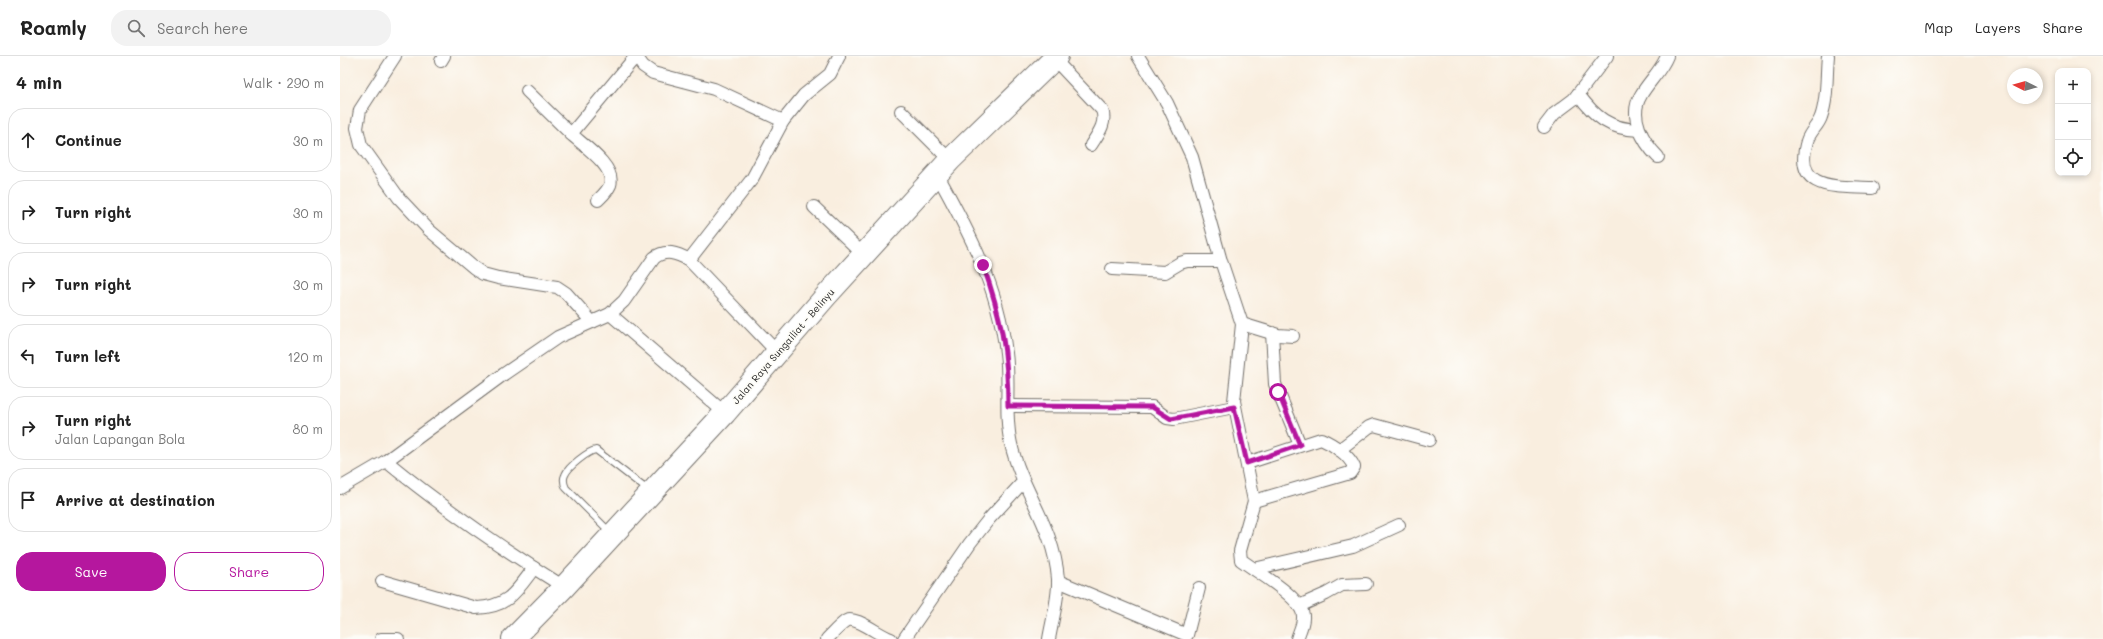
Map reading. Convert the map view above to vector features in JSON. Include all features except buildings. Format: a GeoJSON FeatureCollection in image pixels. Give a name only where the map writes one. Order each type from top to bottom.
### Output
{"type":"FeatureCollection","features":[{"type":"Feature","properties":{"kind":"highway","name":"Jalan Raya Sungailiat - Belinyu"},"geometry":{"type":"LineString","coordinates":[[514,639],[725,413],[864,255],[944,167],[1055,58]]}},
{"type":"Feature","properties":{"kind":"street"},"geometry":{"type":"LineString","coordinates":[[395,56],[360,110],[357,128],[358,137],[364,149],[399,198],[429,230],[483,274],[498,278],[557,287],[566,293],[592,322]]}},
{"type":"Feature","properties":{"kind":"street"},"geometry":{"type":"LineString","coordinates":[[571,134],[636,56],[643,66],[653,73],[714,89],[782,121]]}},
{"type":"Feature","properties":{"kind":"street"},"geometry":{"type":"LineString","coordinates":[[689,260],[752,179],[782,121],[801,98],[830,74],[839,56]]}},
{"type":"Feature","properties":{"kind":"street"},"geometry":{"type":"LineString","coordinates":[[1138,56],[1167,103],[1192,156],[1221,261],[1242,324],[1234,389],[1234,407],[1254,502],[1240,556],[1241,560],[1254,568],[1299,606],[1303,618],[1297,639]]}},
{"type":"Feature","properties":{"kind":"street"},"geometry":{"type":"LineString","coordinates":[[1544,127],[1554,114],[1578,94],[1607,56]]}},
{"type":"Feature","properties":{"kind":"street"},"geometry":{"type":"LineString","coordinates":[[1658,157],[1644,141],[1639,130],[1636,113],[1638,101],[1660,71],[1667,56]]}},
{"type":"Feature","properties":{"kind":"street"},"geometry":{"type":"LineString","coordinates":[[1828,56],[1824,103],[1820,120],[1810,133],[1806,143],[1806,169],[1809,175],[1818,183],[1872,188]]}},
{"type":"Feature","properties":{"kind":"street"},"geometry":{"type":"LineString","coordinates":[[1055,58],[1102,110],[1104,116],[1103,124],[1091,145]]}},
{"type":"Feature","properties":{"kind":"street"},"geometry":{"type":"LineString","coordinates":[[526,90],[603,164],[610,174],[610,186],[598,200]]}},
{"type":"Feature","properties":{"kind":"street"},"geometry":{"type":"LineString","coordinates":[[1578,94],[1592,113],[1597,116],[1622,128],[1639,130]]}},
{"type":"Feature","properties":{"kind":"street"},"geometry":{"type":"LineString","coordinates":[[901,111],[944,167],[990,285],[999,313],[1006,352],[1009,434],[1024,482],[1030,490],[1050,539],[1058,581],[1049,639]]}},
{"type":"Feature","properties":{"kind":"street"},"geometry":{"type":"LineString","coordinates":[[814,207],[864,255]]}},
{"type":"Feature","properties":{"kind":"street"},"geometry":{"type":"LineString","coordinates":[[340,488],[386,461],[504,374],[558,337],[610,314],[624,300],[649,263],[658,255],[664,253],[674,253],[689,260],[778,352]]}},
{"type":"Feature","properties":{"kind":"street"},"geometry":{"type":"LineString","coordinates":[[1112,269],[1165,272],[1180,263],[1187,261],[1221,261]]}},
{"type":"Feature","properties":{"kind":"street"},"geometry":{"type":"LineString","coordinates":[[610,314],[725,413]]}},
{"type":"Feature","properties":{"kind":"street"},"geometry":{"type":"LineString","coordinates":[[1242,324],[1272,334],[1293,336]]}},
{"type":"Feature","properties":{"kind":"street"},"geometry":{"type":"LineString","coordinates":[[1272,334],[1276,384],[1300,445]]}},
{"type":"Feature","properties":{"kind":"street"},"geometry":{"type":"LineString","coordinates":[[1008,406],[1152,407],[1171,419],[1234,407]]}},
{"type":"Feature","properties":{"kind":"street"},"geometry":{"type":"LineString","coordinates":[[1339,450],[1369,427],[1374,425],[1429,440]]}},
{"type":"Feature","properties":{"kind":"street"},"geometry":{"type":"LineString","coordinates":[[1247,463],[1321,439],[1339,450],[1354,467],[1352,471],[1254,502]]}},
{"type":"Feature","properties":{"kind":"street"},"geometry":{"type":"LineString","coordinates":[[386,461],[425,493],[564,587]]}},
{"type":"Feature","properties":{"kind":"street"},"geometry":{"type":"LineString","coordinates":[[905,639],[970,543],[989,519],[1024,482]]}},
{"type":"Feature","properties":{"kind":"street"},"geometry":{"type":"LineString","coordinates":[[1254,568],[1353,546],[1399,525]]}},
{"type":"Feature","properties":{"kind":"street"},"geometry":{"type":"LineString","coordinates":[[382,581],[476,608],[489,608],[504,602],[516,593],[534,568]]}},
{"type":"Feature","properties":{"kind":"street"},"geometry":{"type":"LineString","coordinates":[[1058,581],[1187,637],[1199,588]]}},
{"type":"Feature","properties":{"kind":"street"},"geometry":{"type":"LineString","coordinates":[[1299,606],[1324,596],[1342,585],[1366,584]]}},
{"type":"Feature","properties":{"kind":"street"},"geometry":{"type":"LineString","coordinates":[[828,639],[850,620],[858,622],[891,639]]}},
{"type":"Feature","properties":{"kind":"street"},"geometry":{"type":"LineString","coordinates":[[381,639],[398,639]]}},
{"type":"Feature","properties":{"kind":"lane"},"geometry":{"type":"LineString","coordinates":[[612,535],[566,488],[564,482],[566,474],[588,452],[596,450],[650,493]]}},
{"type":"Feature","properties":{"kind":"route"},"geometry":{"type":"LineString","coordinates":[[983,265],[999,313],[1002,329],[1008,372],[1008,406],[1154,407],[1164,416],[1171,419],[1234,407],[1247,463],[1300,445],[1278,392]]}}]}
